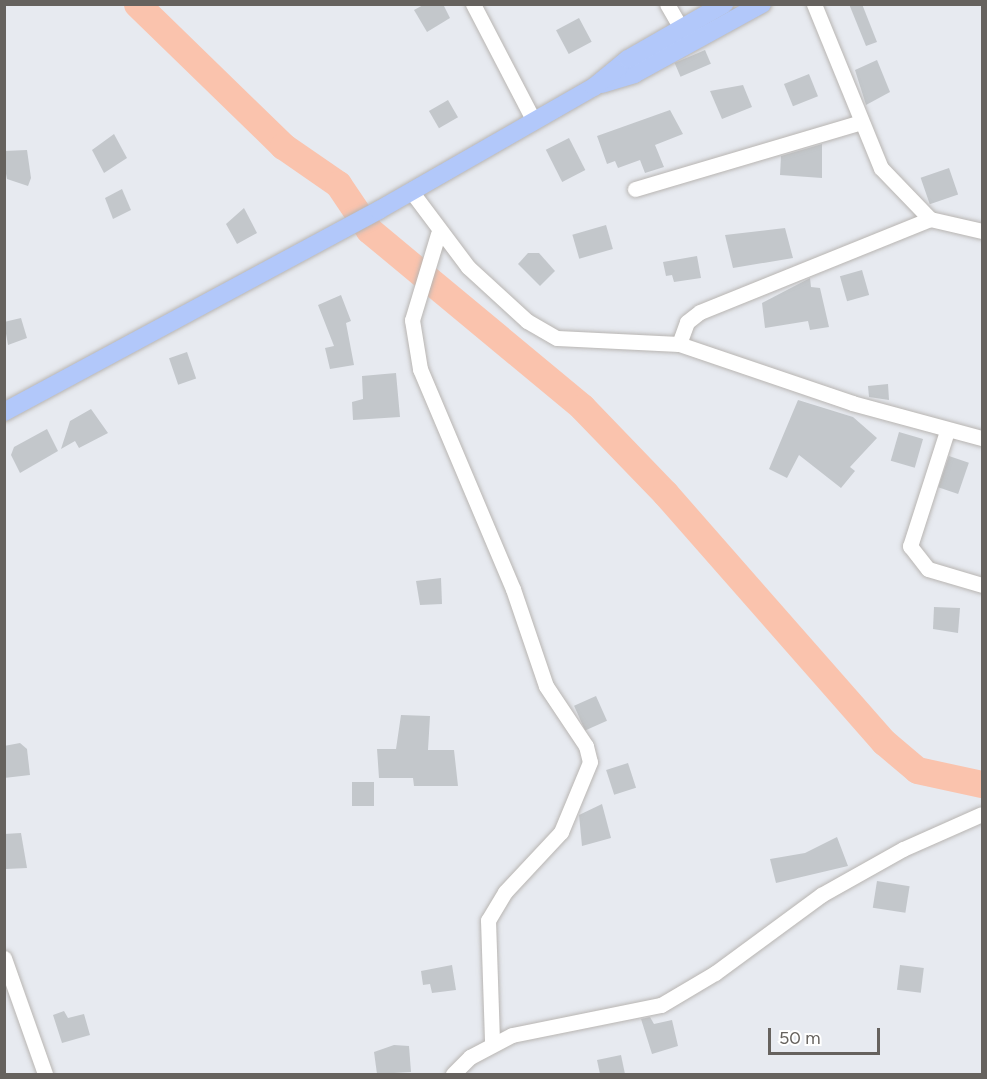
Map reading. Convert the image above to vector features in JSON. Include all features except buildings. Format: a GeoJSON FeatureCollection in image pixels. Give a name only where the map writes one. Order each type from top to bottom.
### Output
{"type":"FeatureCollection","features":[{"type":"Feature","properties":{"kind":"main road"},"geometry":{"type":"LineString","coordinates":[[4,412],[378,210],[594,87],[628,58],[724,4]]}},
{"type":"Feature","properties":{"kind":"main road"},"geometry":{"type":"LineString","coordinates":[[594,87],[634,74],[762,4]]}},
{"type":"Feature","properties":{"kind":"street"},"geometry":{"type":"LineString","coordinates":[[667,4],[681,28]]}},
{"type":"Feature","properties":{"kind":"street"},"geometry":{"type":"LineString","coordinates":[[814,4],[858,123],[881,168],[930,219],[982,231]]}},
{"type":"Feature","properties":{"kind":"street"},"geometry":{"type":"LineString","coordinates":[[477,6],[534,121]]}},
{"type":"Feature","properties":{"kind":"street"},"geometry":{"type":"LineString","coordinates":[[635,189],[858,123]]}},
{"type":"Feature","properties":{"kind":"street"},"geometry":{"type":"LineString","coordinates":[[411,191],[438,234],[527,321],[557,338],[679,344],[947,430],[982,438]]}},
{"type":"Feature","properties":{"kind":"street"},"geometry":{"type":"LineString","coordinates":[[679,344],[687,322],[700,312],[930,219]]}},
{"type":"Feature","properties":{"kind":"street"},"geometry":{"type":"LineString","coordinates":[[438,234],[412,320],[420,369],[513,589],[546,686],[586,746],[590,762],[561,832],[505,892],[488,920],[492,1043]]}},
{"type":"Feature","properties":{"kind":"street"},"geometry":{"type":"LineString","coordinates":[[947,430],[910,546],[928,569],[982,585]]}},
{"type":"Feature","properties":{"kind":"street"},"geometry":{"type":"LineString","coordinates":[[453,1074],[492,1043],[536,1027],[624,1016],[661,1005],[715,973],[821,895],[903,849],[982,813]]}},
{"type":"Feature","properties":{"kind":"street"},"geometry":{"type":"LineString","coordinates":[[4,958],[45,1074]]}},
{"type":"Feature","properties":{"kind":"waterway"},"geometry":{"type":"LineString","coordinates":[[137,4],[283,146],[338,184],[369,230],[582,407],[665,493],[884,742],[917,770],[982,784]]}}]}
